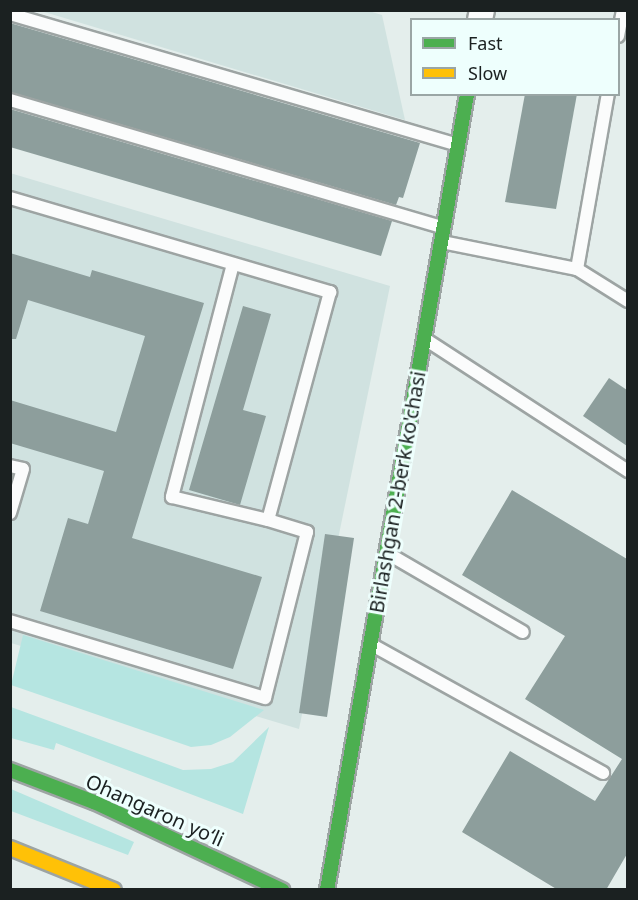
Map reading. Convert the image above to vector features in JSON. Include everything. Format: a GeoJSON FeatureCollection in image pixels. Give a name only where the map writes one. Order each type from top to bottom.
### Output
{"type":"FeatureCollection","features":[{"type":"Feature","properties":{"kind":"main road","name":"Birlashgan 2-berk ko'chasi"},"geometry":{"type":"LineString","coordinates":[[327,890],[467,96]]}},
{"type":"Feature","properties":{"kind":"main road","name":"Ohangaron yoʻli"},"geometry":{"type":"LineString","coordinates":[[10,770],[94,802],[282,890]]}},
{"type":"Feature","properties":{"kind":"main road"},"geometry":{"type":"LineString","coordinates":[[10,848],[114,890]]}},
{"type":"Feature","properties":{"kind":"lane"},"geometry":{"type":"LineString","coordinates":[[620,26],[623,10]]}},
{"type":"Feature","properties":{"kind":"lane"},"geometry":{"type":"LineString","coordinates":[[10,14],[458,145]]}},
{"type":"Feature","properties":{"kind":"lane"},"geometry":{"type":"LineString","coordinates":[[577,269],[608,96]]}},
{"type":"Feature","properties":{"kind":"lane"},"geometry":{"type":"LineString","coordinates":[[10,100],[442,235],[577,269],[627,301]]}},
{"type":"Feature","properties":{"kind":"lane"},"geometry":{"type":"LineString","coordinates":[[10,198],[330,292],[268,520]]}},
{"type":"Feature","properties":{"kind":"lane"},"geometry":{"type":"LineString","coordinates":[[10,621],[265,698],[307,532],[268,520],[172,497],[233,264]]}},
{"type":"Feature","properties":{"kind":"lane"},"geometry":{"type":"LineString","coordinates":[[424,338],[627,471]]}},
{"type":"Feature","properties":{"kind":"lane"},"geometry":{"type":"LineString","coordinates":[[10,466],[23,469],[10,513]]}},
{"type":"Feature","properties":{"kind":"lane"},"geometry":{"type":"LineString","coordinates":[[386,553],[523,632]]}},
{"type":"Feature","properties":{"kind":"lane"},"geometry":{"type":"LineString","coordinates":[[370,643],[603,773]]}},
{"type":"Feature","properties":{"kind":"shaded area"},"geometry":{"type":"Polygon","coordinates":[[[41,11],[369,11],[382,15],[405,120],[41,11]]]}},
{"type":"Feature","properties":{"kind":"shaded area"},"geometry":{"type":"Polygon","coordinates":[[[10,173],[390,286],[299,729],[11,643],[10,173]]]}},
{"type":"Feature","properties":{"kind":"shaded area"},"geometry":{"type":"Polygon","coordinates":[[[23,635],[264,710],[230,737],[211,745],[191,747],[11,685],[23,635]]]}},
{"type":"Feature","properties":{"kind":"shaded area"},"geometry":{"type":"Polygon","coordinates":[[[11,707],[183,770],[211,769],[233,762],[269,727],[243,814],[56,743],[54,750],[11,738],[11,707]]]}},
{"type":"Feature","properties":{"kind":"shaded area"},"geometry":{"type":"Polygon","coordinates":[[[11,789],[134,842],[128,855],[11,811],[11,789]]]}},
{"type":"Feature","properties":{"kind":"building"},"geometry":{"type":"Polygon","coordinates":[[[10,23],[420,143],[403,198],[399,197],[396,205],[10,92],[10,23]]]}},
{"type":"Feature","properties":{"kind":"building"},"geometry":{"type":"Polygon","coordinates":[[[525,96],[577,96],[556,209],[505,202],[525,96]]]}},
{"type":"Feature","properties":{"kind":"building"},"geometry":{"type":"Polygon","coordinates":[[[10,109],[392,221],[381,256],[10,147],[10,109]]]}},
{"type":"Feature","properties":{"kind":"building"},"geometry":{"type":"Polygon","coordinates":[[[10,253],[90,277],[92,270],[204,303],[132,538],[262,577],[233,669],[40,611],[68,518],[88,524],[104,471],[10,443],[10,400],[116,432],[145,336],[28,300],[16,339],[10,339],[10,253]]]}},
{"type":"Feature","properties":{"kind":"building"},"geometry":{"type":"Polygon","coordinates":[[[243,306],[271,314],[243,410],[266,416],[240,505],[189,490],[243,306]]]}},
{"type":"Feature","properties":{"kind":"building"},"geometry":{"type":"Polygon","coordinates":[[[609,378],[627,390],[627,446],[583,416],[609,378]]]}},
{"type":"Feature","properties":{"kind":"building"},"geometry":{"type":"Polygon","coordinates":[[[512,490],[627,559],[627,854],[606,890],[558,890],[462,832],[510,751],[595,801],[622,759],[525,699],[565,636],[462,575],[512,490]]]}},
{"type":"Feature","properties":{"kind":"building"},"geometry":{"type":"Polygon","coordinates":[[[325,534],[354,538],[327,717],[299,713],[325,534]]]}},
{"type":"Feature","properties":{"kind":"traffic: fast"},"geometry":{"type":"LineString","coordinates":[[327,890],[467,96]]}},
{"type":"Feature","properties":{"kind":"traffic: fast"},"geometry":{"type":"LineString","coordinates":[[10,770],[94,802],[282,890]]}},
{"type":"Feature","properties":{"kind":"traffic: slow"},"geometry":{"type":"LineString","coordinates":[[10,848],[114,890]]}}]}
